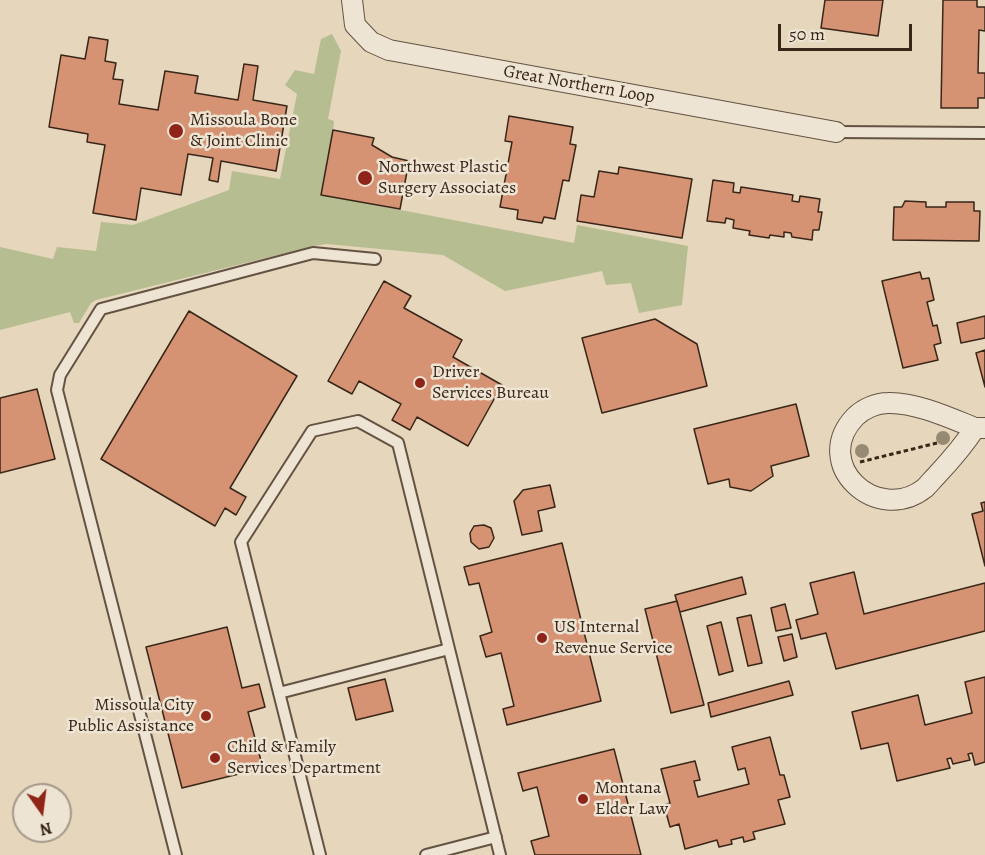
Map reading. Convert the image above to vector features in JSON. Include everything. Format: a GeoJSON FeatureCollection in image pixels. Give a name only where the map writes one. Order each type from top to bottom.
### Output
{"type":"FeatureCollection","features":[{"type":"Feature","properties":{"kind":"street","name":"Great Northern Loop"},"geometry":{"type":"LineString","coordinates":[[352,0],[355,25],[371,42],[389,50],[836,132]]}},
{"type":"Feature","properties":{"kind":"street"},"geometry":{"type":"LineString","coordinates":[[879,404],[902,404],[917,407],[980,428],[925,488],[904,498],[892,500],[861,491],[854,485],[842,463],[841,444],[848,424],[858,414],[879,404]]}},
{"type":"Feature","properties":{"kind":"lane"},"geometry":{"type":"LineString","coordinates":[[836,132],[985,133]]}},
{"type":"Feature","properties":{"kind":"lane"},"geometry":{"type":"LineString","coordinates":[[176,855],[57,390],[60,375],[101,309],[313,253],[375,259]]}},
{"type":"Feature","properties":{"kind":"lane"},"geometry":{"type":"LineString","coordinates":[[320,855],[241,542],[312,431],[358,422],[398,444],[500,855]]}},
{"type":"Feature","properties":{"kind":"lane"},"geometry":{"type":"LineString","coordinates":[[279,693],[449,649]]}},
{"type":"Feature","properties":{"kind":"lane"},"geometry":{"type":"LineString","coordinates":[[426,855],[496,837]]}},
{"type":"Feature","properties":{"kind":"path"},"geometry":{"type":"LineString","coordinates":[[855,463],[937,443]]}},
{"type":"Feature","properties":{"kind":"green space"},"geometry":{"type":"Polygon","coordinates":[[[332,34],[341,51],[328,119],[334,121],[322,195],[574,243],[577,225],[688,246],[682,305],[639,313],[631,283],[606,285],[602,271],[505,291],[443,255],[327,244],[96,300],[91,303],[79,323],[74,323],[70,312],[0,330],[0,247],[53,259],[57,247],[96,251],[101,222],[133,225],[229,190],[232,171],[280,179],[297,94],[285,85],[295,70],[314,74],[321,39],[332,34]]]}},
{"type":"Feature","properties":{"kind":"building"},"geometry":{"type":"Polygon","coordinates":[[[825,0],[883,0],[878,36],[821,28],[825,0]]]}},
{"type":"Feature","properties":{"kind":"building"},"geometry":{"type":"Polygon","coordinates":[[[943,0],[977,0],[977,7],[985,7],[985,31],[979,30],[978,73],[985,73],[985,98],[978,98],[978,108],[941,108],[943,0]]]}},
{"type":"Feature","properties":{"kind":"building","name":"Missoula Bone & Joint Clinic"},"geometry":{"type":"Polygon","coordinates":[[[89,37],[108,40],[105,61],[116,63],[113,79],[123,80],[119,104],[158,110],[165,71],[198,76],[195,93],[238,100],[244,64],[258,66],[253,100],[287,106],[276,171],[221,161],[218,182],[209,180],[213,158],[188,154],[181,195],[141,188],[136,220],[93,213],[105,145],[87,142],[88,134],[49,127],[61,55],[85,59],[89,37]]]}},
{"type":"Feature","properties":{"kind":"building"},"geometry":{"type":"Polygon","coordinates":[[[509,116],[573,127],[570,144],[576,145],[569,181],[563,180],[555,219],[544,217],[542,223],[517,219],[518,210],[500,207],[512,142],[505,141],[509,116]]]}},
{"type":"Feature","properties":{"kind":"building","name":"Northwest Plastic Surgery Associates"},"geometry":{"type":"Polygon","coordinates":[[[333,130],[374,138],[372,145],[392,157],[409,161],[400,209],[321,195],[333,130]]]}},
{"type":"Feature","properties":{"kind":"building"},"geometry":{"type":"Polygon","coordinates":[[[619,167],[692,179],[682,238],[577,221],[581,195],[594,197],[599,171],[618,174],[619,167]]]}},
{"type":"Feature","properties":{"kind":"building"},"geometry":{"type":"Polygon","coordinates":[[[713,180],[734,183],[733,192],[740,193],[741,187],[793,195],[792,201],[799,202],[800,196],[820,199],[818,212],[822,212],[819,230],[813,230],[812,240],[792,237],[791,233],[784,232],[784,237],[770,235],[769,238],[749,235],[750,231],[733,228],[734,220],[726,218],[725,223],[707,221],[713,180]]]}},
{"type":"Feature","properties":{"kind":"building"},"geometry":{"type":"Polygon","coordinates":[[[905,201],[926,202],[926,207],[946,207],[946,202],[974,202],[974,211],[980,211],[979,241],[893,240],[894,207],[902,207],[905,201]]]}},
{"type":"Feature","properties":{"kind":"building"},"geometry":{"type":"Polygon","coordinates":[[[920,272],[922,279],[929,278],[934,300],[927,302],[933,326],[937,325],[941,343],[934,345],[938,360],[903,368],[882,281],[920,272]]]}},
{"type":"Feature","properties":{"kind":"building"},"geometry":{"type":"Polygon","coordinates":[[[384,281],[411,296],[404,308],[462,340],[453,357],[502,385],[468,446],[417,417],[410,430],[392,420],[401,404],[359,381],[352,394],[328,381],[384,281]]]}},
{"type":"Feature","properties":{"kind":"building"},"geometry":{"type":"Polygon","coordinates":[[[189,311],[297,376],[230,488],[246,497],[236,515],[225,508],[215,526],[101,459],[189,311]]]}},
{"type":"Feature","properties":{"kind":"building"},"geometry":{"type":"Polygon","coordinates":[[[985,316],[985,338],[961,343],[957,323],[985,316]]]}},
{"type":"Feature","properties":{"kind":"building"},"geometry":{"type":"Polygon","coordinates":[[[655,319],[697,344],[707,386],[602,413],[582,338],[655,319]]]}},
{"type":"Feature","properties":{"kind":"building"},"geometry":{"type":"Polygon","coordinates":[[[985,350],[985,387],[976,353],[985,350]]]}},
{"type":"Feature","properties":{"kind":"building"},"geometry":{"type":"Polygon","coordinates":[[[37,389],[55,459],[0,473],[0,398],[37,389]]]}},
{"type":"Feature","properties":{"kind":"building"},"geometry":{"type":"Polygon","coordinates":[[[796,404],[809,456],[771,466],[773,476],[751,491],[730,487],[729,479],[708,484],[694,429],[796,404]]]}},
{"type":"Feature","properties":{"kind":"building"},"geometry":{"type":"Polygon","coordinates":[[[550,485],[555,507],[538,511],[542,531],[522,535],[514,501],[523,490],[550,485]]]}},
{"type":"Feature","properties":{"kind":"building"},"geometry":{"type":"Polygon","coordinates":[[[985,502],[985,566],[972,514],[983,511],[981,503],[985,502]]]}},
{"type":"Feature","properties":{"kind":"building"},"geometry":{"type":"Polygon","coordinates":[[[484,525],[491,528],[494,538],[489,547],[479,549],[471,542],[470,533],[474,526],[484,525]]]}},
{"type":"Feature","properties":{"kind":"building"},"geometry":{"type":"Polygon","coordinates":[[[562,543],[601,701],[507,725],[503,709],[514,706],[501,653],[486,657],[480,636],[492,632],[479,583],[469,585],[464,567],[562,543]]]}},
{"type":"Feature","properties":{"kind":"building"},"geometry":{"type":"Polygon","coordinates":[[[854,572],[864,614],[985,583],[985,631],[836,669],[826,633],[801,639],[796,620],[818,614],[810,583],[854,572]]]}},
{"type":"Feature","properties":{"kind":"building"},"geometry":{"type":"Polygon","coordinates":[[[742,577],[746,594],[680,612],[675,595],[742,577]]]}},
{"type":"Feature","properties":{"kind":"building"},"geometry":{"type":"Polygon","coordinates":[[[677,601],[704,705],[671,713],[645,609],[677,601]]]}},
{"type":"Feature","properties":{"kind":"building"},"geometry":{"type":"Polygon","coordinates":[[[785,604],[791,628],[776,631],[771,608],[785,604]]]}},
{"type":"Feature","properties":{"kind":"building"},"geometry":{"type":"Polygon","coordinates":[[[751,615],[762,663],[748,666],[737,618],[751,615]]]}},
{"type":"Feature","properties":{"kind":"building"},"geometry":{"type":"Polygon","coordinates":[[[721,622],[733,671],[719,675],[707,626],[721,622]]]}},
{"type":"Feature","properties":{"kind":"building"},"geometry":{"type":"Polygon","coordinates":[[[227,627],[242,688],[259,684],[265,707],[248,712],[263,768],[182,788],[146,647],[227,627]]]}},
{"type":"Feature","properties":{"kind":"building"},"geometry":{"type":"Polygon","coordinates":[[[792,634],[797,657],[784,661],[778,637],[792,634]]]}},
{"type":"Feature","properties":{"kind":"building"},"geometry":{"type":"Polygon","coordinates":[[[985,677],[985,762],[975,765],[972,753],[968,754],[970,760],[953,764],[951,758],[947,759],[950,768],[897,781],[888,743],[861,749],[852,712],[918,695],[925,725],[972,713],[965,682],[985,677]]]}},
{"type":"Feature","properties":{"kind":"building"},"geometry":{"type":"Polygon","coordinates":[[[385,679],[393,711],[356,720],[348,688],[385,679]]]}},
{"type":"Feature","properties":{"kind":"building"},"geometry":{"type":"Polygon","coordinates":[[[789,681],[793,695],[711,717],[708,703],[789,681]]]}},
{"type":"Feature","properties":{"kind":"building"},"geometry":{"type":"Polygon","coordinates":[[[770,737],[780,775],[784,775],[790,797],[778,800],[785,824],[753,832],[755,839],[744,842],[743,837],[731,840],[732,844],[719,847],[717,840],[685,849],[679,824],[670,827],[664,805],[670,803],[661,769],[695,761],[700,780],[694,781],[698,797],[749,784],[745,768],[738,770],[732,747],[770,737]]]}},
{"type":"Feature","properties":{"kind":"building"},"geometry":{"type":"Polygon","coordinates":[[[614,749],[641,855],[535,855],[531,841],[549,836],[537,787],[523,791],[518,773],[614,749]]]}},
{"type":"Feature","properties":{"kind":"place","name":"Missoula Bone & Joint Clinic"},"geometry":{"type":"Point","coordinates":[176,131]}},
{"type":"Feature","properties":{"kind":"place","name":"Northwest Plastic Surgery Associates"},"geometry":{"type":"Point","coordinates":[365,178]}},
{"type":"Feature","properties":{"kind":"place","name":"Driver Services Bureau"},"geometry":{"type":"Point","coordinates":[420,383]}},
{"type":"Feature","properties":{"kind":"place","name":"US Internal Revenue Service"},"geometry":{"type":"Point","coordinates":[542,638]}},
{"type":"Feature","properties":{"kind":"place","name":"Missoula City Public Assistance"},"geometry":{"type":"Point","coordinates":[206,716]}},
{"type":"Feature","properties":{"kind":"place","name":"Child & Family Services Department"},"geometry":{"type":"Point","coordinates":[215,758]}},
{"type":"Feature","properties":{"kind":"place","name":"Montana Elder Law"},"geometry":{"type":"Point","coordinates":[583,799]}}]}
